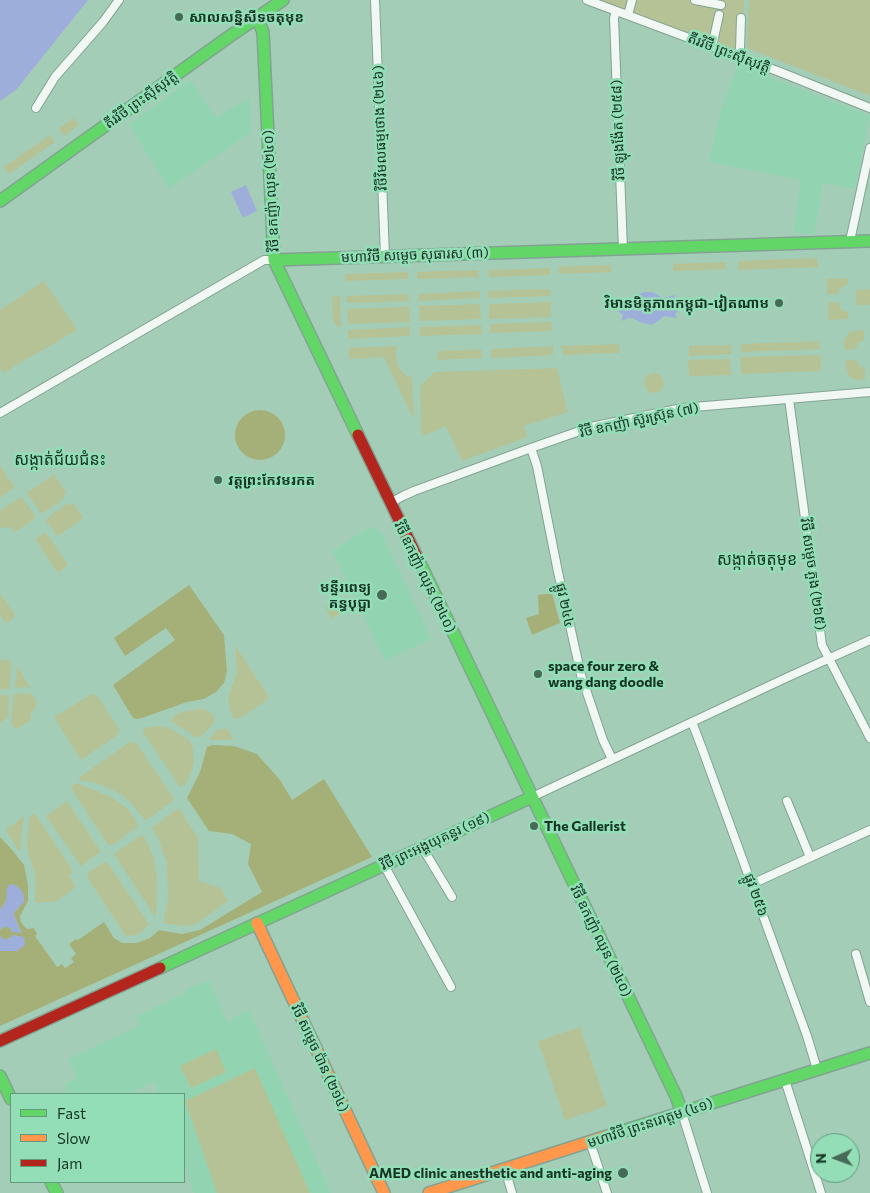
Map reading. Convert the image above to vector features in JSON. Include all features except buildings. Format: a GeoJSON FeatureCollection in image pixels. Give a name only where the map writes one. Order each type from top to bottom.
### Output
{"type":"FeatureCollection","features":[{"type":"Feature","properties":{"kind":"street"},"geometry":{"type":"LineString","coordinates":[[36,108],[55,77],[103,22],[119,0]]}},
{"type":"Feature","properties":{"kind":"street","name":"តីរវិថី ព្រះស៊ីសុវត្តិ"},"geometry":{"type":"LineString","coordinates":[[0,201],[283,0]]}},
{"type":"Feature","properties":{"kind":"street","name":"វិថីវិមលធម្មថោង (២៤៦)"},"geometry":{"type":"LineString","coordinates":[[375,0],[385,256]]}},
{"type":"Feature","properties":{"kind":"street","name":"តីរវិថី ព្រះស៊ីសុវត្តិ"},"geometry":{"type":"LineString","coordinates":[[587,0],[870,108]]}},
{"type":"Feature","properties":{"kind":"street"},"geometry":{"type":"LineString","coordinates":[[628,15],[632,0]]}},
{"type":"Feature","properties":{"kind":"street"},"geometry":{"type":"LineString","coordinates":[[695,0],[721,5]]}},
{"type":"Feature","properties":{"kind":"street","name":"វិថី ឡុងង៉ែត (២៥៨)"},"geometry":{"type":"LineString","coordinates":[[616,11],[614,18],[622,249]]}},
{"type":"Feature","properties":{"kind":"street"},"geometry":{"type":"LineString","coordinates":[[712,47],[720,15]]}},
{"type":"Feature","properties":{"kind":"street","name":"វិថី ឧកញ៉ា ឈុន (២៤០)"},"geometry":{"type":"LineString","coordinates":[[257,18],[263,32],[274,260],[676,1096],[682,1113]]}},
{"type":"Feature","properties":{"kind":"street"},"geometry":{"type":"LineString","coordinates":[[737,56],[740,49],[741,18]]}},
{"type":"Feature","properties":{"kind":"street"},"geometry":{"type":"LineString","coordinates":[[850,242],[870,148]]}},
{"type":"Feature","properties":{"kind":"street","name":"មហាវិថី សម្តេច សុធារស (៣)"},"geometry":{"type":"LineString","coordinates":[[0,413],[264,260],[870,241]]}},
{"type":"Feature","properties":{"kind":"street","name":"វិថី ឧកញ៉ា ស៊ួរស៊្រុន (៧)"},"geometry":{"type":"LineString","coordinates":[[390,503],[403,496],[590,427],[682,408],[870,392]]}},
{"type":"Feature","properties":{"kind":"street","name":"វិថី សម្តេច ភួង (២៦៥)"},"geometry":{"type":"LineString","coordinates":[[789,399],[822,645],[870,738]]}},
{"type":"Feature","properties":{"kind":"street","name":"ផ្លូវ ២៤៤"},"geometry":{"type":"LineString","coordinates":[[532,448],[538,466],[558,572],[581,675],[603,740],[612,759]]}},
{"type":"Feature","properties":{"kind":"street","name":"វិថី ព្រះអង្គយុគន្ធរ (១៩)"},"geometry":{"type":"LineString","coordinates":[[0,1041],[870,640]]}},
{"type":"Feature","properties":{"kind":"street","name":"ផ្លូវ ២៥៦"},"geometry":{"type":"LineString","coordinates":[[692,722],[807,1036],[817,1070]]}},
{"type":"Feature","properties":{"kind":"street"},"geometry":{"type":"LineString","coordinates":[[787,801],[810,857]]}},
{"type":"Feature","properties":{"kind":"street"},"geometry":{"type":"LineString","coordinates":[[752,884],[870,830]]}},
{"type":"Feature","properties":{"kind":"street"},"geometry":{"type":"LineString","coordinates":[[422,847],[452,897]]}},
{"type":"Feature","properties":{"kind":"street"},"geometry":{"type":"LineString","coordinates":[[384,865],[451,987]]}},
{"type":"Feature","properties":{"kind":"street","name":"វិថី សម្តេច ប៉ាន (២១៤)"},"geometry":{"type":"LineString","coordinates":[[257,923],[384,1193]]}},
{"type":"Feature","properties":{"kind":"street"},"geometry":{"type":"LineString","coordinates":[[856,954],[870,1002]]}},
{"type":"Feature","properties":{"kind":"street","name":"មហាវិថី ព្រះនរោត្តម (៤១)"},"geometry":{"type":"LineString","coordinates":[[429,1193],[870,1053]]}},
{"type":"Feature","properties":{"kind":"street"},"geometry":{"type":"LineString","coordinates":[[0,1076],[10,1097]]}},
{"type":"Feature","properties":{"kind":"street"},"geometry":{"type":"LineString","coordinates":[[785,1080],[821,1193]]}},
{"type":"Feature","properties":{"kind":"street"},"geometry":{"type":"LineString","coordinates":[[682,1113],[707,1193]]}},
{"type":"Feature","properties":{"kind":"street"},"geometry":{"type":"LineString","coordinates":[[590,1142],[607,1193]]}},
{"type":"Feature","properties":{"kind":"street"},"geometry":{"type":"LineString","coordinates":[[505,1169],[512,1193]]}},
{"type":"Feature","properties":{"kind":"shaded area"},"geometry":{"type":"Polygon","coordinates":[[[599,0],[744,0],[743,53],[599,0]]]}},
{"type":"Feature","properties":{"kind":"shaded area"},"geometry":{"type":"Polygon","coordinates":[[[749,0],[870,0],[870,96],[747,48],[749,0]]]}},
{"type":"Feature","properties":{"kind":"shaded area"},"geometry":{"type":"Polygon","coordinates":[[[738,65],[870,116],[855,189],[823,183],[814,235],[794,232],[801,180],[709,162],[721,110],[738,65]]]}},
{"type":"Feature","properties":{"kind":"shaded area"},"geometry":{"type":"Polygon","coordinates":[[[191,80],[217,118],[250,98],[251,132],[169,189],[129,124],[191,80]]]}},
{"type":"Feature","properties":{"kind":"shaded area"},"geometry":{"type":"Polygon","coordinates":[[[74,118],[79,125],[64,136],[59,128],[74,118]]]}},
{"type":"Feature","properties":{"kind":"shaded area"},"geometry":{"type":"Polygon","coordinates":[[[50,135],[55,142],[9,174],[4,167],[50,135]]]}},
{"type":"Feature","properties":{"kind":"shaded area"},"geometry":{"type":"Polygon","coordinates":[[[817,258],[818,267],[738,270],[738,261],[817,258]]]}},
{"type":"Feature","properties":{"kind":"shaded area"},"geometry":{"type":"Polygon","coordinates":[[[726,262],[726,269],[673,271],[673,264],[726,262]]]}},
{"type":"Feature","properties":{"kind":"shaded area"},"geometry":{"type":"Polygon","coordinates":[[[611,265],[611,272],[559,274],[558,267],[611,265]]]}},
{"type":"Feature","properties":{"kind":"shaded area"},"geometry":{"type":"Polygon","coordinates":[[[550,268],[550,275],[489,277],[488,270],[550,268]]]}},
{"type":"Feature","properties":{"kind":"shaded area"},"geometry":{"type":"Polygon","coordinates":[[[478,270],[479,277],[417,279],[417,272],[478,270]]]}},
{"type":"Feature","properties":{"kind":"shaded area"},"geometry":{"type":"Polygon","coordinates":[[[408,272],[408,279],[346,281],[346,274],[408,272]]]}},
{"type":"Feature","properties":{"kind":"shaded area"},"geometry":{"type":"Polygon","coordinates":[[[847,278],[848,284],[841,288],[837,294],[827,295],[827,279],[847,278]]]}},
{"type":"Feature","properties":{"kind":"shaded area"},"geometry":{"type":"Polygon","coordinates":[[[44,281],[77,330],[3,373],[0,368],[0,310],[44,281]]]}},
{"type":"Feature","properties":{"kind":"shaded area"},"geometry":{"type":"Polygon","coordinates":[[[550,289],[550,296],[489,298],[488,291],[550,289]]]}},
{"type":"Feature","properties":{"kind":"shaded area"},"geometry":{"type":"Polygon","coordinates":[[[870,289],[870,305],[856,305],[856,290],[870,289]]]}},
{"type":"Feature","properties":{"kind":"shaded area"},"geometry":{"type":"Polygon","coordinates":[[[480,291],[480,298],[418,301],[418,294],[480,291]]]}},
{"type":"Feature","properties":{"kind":"shaded area"},"geometry":{"type":"Polygon","coordinates":[[[408,294],[409,301],[347,303],[347,296],[408,294]]]}},
{"type":"Feature","properties":{"kind":"shaded area"},"geometry":{"type":"Polygon","coordinates":[[[340,296],[341,327],[337,327],[333,319],[332,297],[340,296]]]}},
{"type":"Feature","properties":{"kind":"shaded area"},"geometry":{"type":"Polygon","coordinates":[[[551,302],[551,317],[489,319],[489,304],[551,302]]]}},
{"type":"Feature","properties":{"kind":"shaded area"},"geometry":{"type":"Polygon","coordinates":[[[838,302],[841,309],[848,312],[848,319],[828,320],[828,303],[838,302]]]}},
{"type":"Feature","properties":{"kind":"shaded area"},"geometry":{"type":"Polygon","coordinates":[[[480,304],[481,319],[419,321],[419,306],[480,304]]]}},
{"type":"Feature","properties":{"kind":"shaded area"},"geometry":{"type":"Polygon","coordinates":[[[409,307],[410,322],[348,324],[347,309],[409,307]]]}},
{"type":"Feature","properties":{"kind":"shaded area"},"geometry":{"type":"Polygon","coordinates":[[[551,322],[552,331],[490,333],[490,324],[551,322]]]}},
{"type":"Feature","properties":{"kind":"shaded area"},"geometry":{"type":"Polygon","coordinates":[[[481,325],[482,334],[420,336],[420,327],[481,325]]]}},
{"type":"Feature","properties":{"kind":"shaded area"},"geometry":{"type":"Polygon","coordinates":[[[409,327],[410,336],[348,339],[348,330],[409,327]]]}},
{"type":"Feature","properties":{"kind":"shaded area"},"geometry":{"type":"Polygon","coordinates":[[[864,330],[864,340],[858,343],[856,349],[845,350],[844,342],[850,332],[864,330]]]}},
{"type":"Feature","properties":{"kind":"shaded area"},"geometry":{"type":"Polygon","coordinates":[[[819,341],[820,349],[741,352],[741,344],[819,341]]]}},
{"type":"Feature","properties":{"kind":"shaded area"},"geometry":{"type":"Polygon","coordinates":[[[619,344],[620,353],[563,355],[562,346],[619,344]]]}},
{"type":"Feature","properties":{"kind":"shaded area"},"geometry":{"type":"Polygon","coordinates":[[[731,345],[731,354],[689,356],[689,346],[731,345]]]}},
{"type":"Feature","properties":{"kind":"shaded area"},"geometry":{"type":"Polygon","coordinates":[[[397,346],[397,365],[406,376],[412,377],[414,416],[412,416],[384,357],[349,359],[349,348],[397,346]]]}},
{"type":"Feature","properties":{"kind":"shaded area"},"geometry":{"type":"Polygon","coordinates":[[[553,346],[553,355],[491,358],[491,349],[553,346]]]}},
{"type":"Feature","properties":{"kind":"shaded area"},"geometry":{"type":"Polygon","coordinates":[[[481,349],[482,358],[437,360],[438,351],[481,349]]]}},
{"type":"Feature","properties":{"kind":"shaded area"},"geometry":{"type":"Polygon","coordinates":[[[820,355],[821,371],[741,374],[740,357],[820,355]]]}},
{"type":"Feature","properties":{"kind":"shaded area"},"geometry":{"type":"Polygon","coordinates":[[[730,359],[731,375],[689,376],[688,360],[730,359]]]}},
{"type":"Feature","properties":{"kind":"shaded area"},"geometry":{"type":"Polygon","coordinates":[[[845,360],[856,360],[861,367],[865,367],[865,380],[856,380],[850,377],[845,360]]]}},
{"type":"Feature","properties":{"kind":"shaded area"},"geometry":{"type":"Polygon","coordinates":[[[557,368],[568,412],[524,426],[527,437],[462,461],[446,426],[424,436],[421,430],[420,386],[435,372],[557,368]]]}},
{"type":"Feature","properties":{"kind":"shaded area"},"geometry":{"type":"Polygon","coordinates":[[[654,373],[661,376],[664,383],[661,390],[654,393],[647,390],[644,383],[647,376],[654,373]]]}},
{"type":"Feature","properties":{"kind":"shaded area"},"geometry":{"type":"Polygon","coordinates":[[[260,410],[274,414],[281,421],[285,435],[281,449],[274,456],[260,460],[246,456],[239,449],[235,435],[239,421],[246,414],[260,410]]]}},
{"type":"Feature","properties":{"kind":"shaded area"},"geometry":{"type":"Polygon","coordinates":[[[0,466],[15,487],[0,498],[0,466]]]}},
{"type":"Feature","properties":{"kind":"shaded area"},"geometry":{"type":"Polygon","coordinates":[[[53,475],[66,492],[64,494],[65,498],[43,513],[40,512],[27,493],[53,475]]]}},
{"type":"Feature","properties":{"kind":"shaded area"},"geometry":{"type":"Polygon","coordinates":[[[20,497],[35,516],[34,519],[15,532],[10,527],[0,528],[0,511],[20,497]]]}},
{"type":"Feature","properties":{"kind":"shaded area"},"geometry":{"type":"Polygon","coordinates":[[[68,503],[70,505],[74,504],[82,518],[57,536],[46,521],[47,518],[68,503]]]}},
{"type":"Feature","properties":{"kind":"shaded area","name":"មន្ទីរពេទ្យ គន្ធបុប្ផា"},"geometry":{"type":"Polygon","coordinates":[[[369,527],[381,532],[431,639],[385,661],[332,551],[369,527]]]}},
{"type":"Feature","properties":{"kind":"shaded area"},"geometry":{"type":"Polygon","coordinates":[[[44,533],[47,534],[67,563],[67,566],[59,572],[56,571],[36,541],[44,533]]]}},
{"type":"Feature","properties":{"kind":"shaded area"},"geometry":{"type":"Polygon","coordinates":[[[189,585],[224,635],[227,671],[224,683],[216,692],[204,699],[187,702],[142,718],[133,718],[113,685],[175,640],[166,628],[125,656],[114,638],[189,585]]]}},
{"type":"Feature","properties":{"kind":"shaded area"},"geometry":{"type":"Polygon","coordinates":[[[0,593],[15,615],[8,622],[5,622],[0,615],[0,593]]]}},
{"type":"Feature","properties":{"kind":"shaded area"},"geometry":{"type":"Polygon","coordinates":[[[552,593],[560,623],[532,635],[526,618],[539,614],[538,595],[552,593]]]}},
{"type":"Feature","properties":{"kind":"shaded area"},"geometry":{"type":"Polygon","coordinates":[[[347,596],[353,607],[331,618],[325,607],[347,596]]]}},
{"type":"Feature","properties":{"kind":"shaded area"},"geometry":{"type":"Polygon","coordinates":[[[235,645],[269,697],[246,715],[237,719],[234,719],[228,698],[237,672],[235,645]]]}},
{"type":"Feature","properties":{"kind":"shaded area"},"geometry":{"type":"Polygon","coordinates":[[[2,659],[11,661],[10,689],[0,689],[0,661],[2,659]]]}},
{"type":"Feature","properties":{"kind":"shaded area"},"geometry":{"type":"Polygon","coordinates":[[[17,666],[31,688],[15,688],[17,666]]]}},
{"type":"Feature","properties":{"kind":"shaded area"},"geometry":{"type":"Polygon","coordinates":[[[14,694],[31,694],[36,699],[36,707],[31,712],[31,720],[16,730],[11,723],[14,694]]]}},
{"type":"Feature","properties":{"kind":"shaded area"},"geometry":{"type":"Polygon","coordinates":[[[92,694],[99,698],[119,729],[119,732],[81,760],[54,717],[92,694]]]}},
{"type":"Feature","properties":{"kind":"shaded area"},"geometry":{"type":"Polygon","coordinates":[[[0,695],[8,695],[9,699],[8,717],[0,723],[0,695]]]}},
{"type":"Feature","properties":{"kind":"shaded area"},"geometry":{"type":"Polygon","coordinates":[[[199,709],[206,710],[214,715],[215,721],[199,737],[195,737],[171,721],[174,715],[181,712],[199,709]]]}},
{"type":"Feature","properties":{"kind":"shaded area"},"geometry":{"type":"Polygon","coordinates":[[[156,726],[168,727],[189,740],[193,749],[194,763],[188,780],[181,788],[143,732],[145,728],[156,726]]]}},
{"type":"Feature","properties":{"kind":"shaded area"},"geometry":{"type":"Polygon","coordinates":[[[218,729],[227,729],[233,740],[212,740],[209,738],[218,729]]]}},
{"type":"Feature","properties":{"kind":"shaded area"},"geometry":{"type":"Polygon","coordinates":[[[130,742],[137,744],[174,799],[147,820],[121,794],[97,783],[78,778],[130,742]]]}},
{"type":"Feature","properties":{"kind":"shaded area"},"geometry":{"type":"Polygon","coordinates":[[[212,745],[234,746],[257,754],[280,780],[292,800],[324,779],[372,857],[0,1026],[0,951],[17,951],[11,937],[6,940],[2,938],[0,930],[3,927],[7,927],[12,932],[21,932],[14,915],[15,911],[19,908],[6,901],[0,910],[0,837],[24,865],[28,885],[28,901],[20,916],[20,920],[27,929],[34,928],[37,934],[35,936],[57,967],[62,964],[65,968],[74,962],[71,958],[76,954],[69,944],[104,922],[114,938],[122,943],[137,943],[150,938],[159,930],[182,934],[200,930],[262,892],[248,864],[251,844],[232,834],[209,831],[187,798],[200,772],[207,747],[212,745]]]}},
{"type":"Feature","properties":{"kind":"shaded area"},"geometry":{"type":"Polygon","coordinates":[[[74,784],[85,786],[113,798],[127,808],[138,826],[110,845],[72,790],[74,784]]]}},
{"type":"Feature","properties":{"kind":"shaded area"},"geometry":{"type":"Polygon","coordinates":[[[67,801],[101,852],[81,866],[46,816],[67,801]]]}},
{"type":"Feature","properties":{"kind":"shaded area"},"geometry":{"type":"Polygon","coordinates":[[[177,809],[180,810],[198,838],[199,881],[221,888],[228,901],[196,924],[184,926],[163,923],[168,899],[167,864],[159,840],[152,828],[177,809]]]}},
{"type":"Feature","properties":{"kind":"shaded area"},"geometry":{"type":"Polygon","coordinates":[[[36,815],[72,869],[72,874],[69,876],[75,888],[57,901],[38,903],[35,900],[35,874],[28,852],[27,839],[30,816],[36,815]]]}},
{"type":"Feature","properties":{"kind":"shaded area"},"geometry":{"type":"Polygon","coordinates":[[[23,817],[21,850],[18,850],[6,830],[23,817]]]}},
{"type":"Feature","properties":{"kind":"shaded area"},"geometry":{"type":"Polygon","coordinates":[[[141,835],[145,838],[154,858],[157,879],[155,917],[114,854],[141,835]]]}},
{"type":"Feature","properties":{"kind":"shaded area"},"geometry":{"type":"Polygon","coordinates":[[[104,862],[108,863],[149,924],[141,932],[132,936],[125,935],[87,877],[89,872],[104,862]]]}},
{"type":"Feature","properties":{"kind":"shaded area"},"geometry":{"type":"Polygon","coordinates":[[[209,980],[228,1023],[249,1010],[331,1193],[194,1193],[185,1165],[185,1093],[159,1093],[154,1082],[129,1093],[65,1093],[64,1091],[67,1089],[65,1084],[77,1078],[69,1059],[140,1025],[136,1016],[185,993],[185,990],[209,980]]]}},
{"type":"Feature","properties":{"kind":"shaded area"},"geometry":{"type":"Polygon","coordinates":[[[580,1027],[607,1106],[565,1120],[538,1041],[580,1027]]]}},
{"type":"Feature","properties":{"kind":"shaded area"},"geometry":{"type":"Polygon","coordinates":[[[216,1049],[226,1072],[191,1088],[180,1066],[216,1049]]]}},
{"type":"Feature","properties":{"kind":"shaded area"},"geometry":{"type":"Polygon","coordinates":[[[255,1068],[310,1193],[217,1193],[185,1101],[255,1068]]]}},
{"type":"Feature","properties":{"kind":"water"},"geometry":{"type":"Polygon","coordinates":[[[0,0],[88,0],[16,90],[0,101],[0,0]]]}},
{"type":"Feature","properties":{"kind":"water"},"geometry":{"type":"Polygon","coordinates":[[[246,185],[257,211],[243,218],[231,192],[246,185]]]}},
{"type":"Feature","properties":{"kind":"water"},"geometry":{"type":"Polygon","coordinates":[[[645,292],[657,294],[663,298],[675,295],[674,300],[679,306],[679,310],[675,314],[677,318],[664,316],[651,325],[639,322],[633,318],[621,321],[623,315],[619,312],[618,308],[622,303],[619,297],[627,300],[633,299],[638,294],[645,292]]]}},
{"type":"Feature","properties":{"kind":"water"},"geometry":{"type":"Polygon","coordinates":[[[10,884],[15,885],[22,891],[24,896],[24,902],[15,911],[14,915],[21,933],[12,932],[7,927],[3,927],[0,930],[0,910],[6,901],[7,888],[10,884]]]}},
{"type":"Feature","properties":{"kind":"water"},"geometry":{"type":"Polygon","coordinates":[[[12,935],[24,937],[25,945],[17,951],[0,951],[0,936],[6,940],[12,935]]]}},
{"type":"Feature","properties":{"kind":"traffic: fast"},"geometry":{"type":"LineString","coordinates":[[0,201],[283,0]]}},
{"type":"Feature","properties":{"kind":"traffic: fast"},"geometry":{"type":"LineString","coordinates":[[257,18],[263,32],[274,260],[358,435]]}},
{"type":"Feature","properties":{"kind":"traffic: fast"},"geometry":{"type":"LineString","coordinates":[[274,260],[870,241]]}},
{"type":"Feature","properties":{"kind":"traffic: fast"},"geometry":{"type":"LineString","coordinates":[[417,557],[676,1096],[682,1113]]}},
{"type":"Feature","properties":{"kind":"traffic: fast"},"geometry":{"type":"LineString","coordinates":[[160,968],[532,797]]}},
{"type":"Feature","properties":{"kind":"traffic: fast"},"geometry":{"type":"LineString","coordinates":[[620,1132],[870,1053]]}},
{"type":"Feature","properties":{"kind":"traffic: fast"},"geometry":{"type":"LineString","coordinates":[[0,1076],[10,1097]]}},
{"type":"Feature","properties":{"kind":"traffic: fast"},"geometry":{"type":"LineString","coordinates":[[52,1183],[57,1193]]}},
{"type":"Feature","properties":{"kind":"traffic: slow"},"geometry":{"type":"LineString","coordinates":[[257,923],[384,1193]]}},
{"type":"Feature","properties":{"kind":"traffic: slow"},"geometry":{"type":"LineString","coordinates":[[429,1193],[620,1132]]}},
{"type":"Feature","properties":{"kind":"traffic: jam"},"geometry":{"type":"LineString","coordinates":[[358,435],[417,557]]}},
{"type":"Feature","properties":{"kind":"traffic: jam"},"geometry":{"type":"LineString","coordinates":[[0,1041],[160,968]]}},
{"type":"Feature","properties":{"kind":"place","name":"សាលសន្និសីទចតុមុខ"},"geometry":{"type":"Point","coordinates":[179,17]}},
{"type":"Feature","properties":{"kind":"place","name":"វិមានមិត្តភាពកម្ពុជា-វៀតណាម"},"geometry":{"type":"Point","coordinates":[779,303]}},
{"type":"Feature","properties":{"kind":"place","name":"វត្តព្រះកែវមរកត"},"geometry":{"type":"Point","coordinates":[218,480]}},
{"type":"Feature","properties":{"kind":"place","name":"មន្ទីរពេទ្យ គន្ធបុប្ផា"},"geometry":{"type":"Point","coordinates":[382,595]}},
{"type":"Feature","properties":{"kind":"place","name":"space four zero & wang dang doodle"},"geometry":{"type":"Point","coordinates":[538,674]}},
{"type":"Feature","properties":{"kind":"place","name":"The Gallerist"},"geometry":{"type":"Point","coordinates":[534,826]}},
{"type":"Feature","properties":{"kind":"place","name":"AMED clinic anesthetic and anti-aging"},"geometry":{"type":"Point","coordinates":[623,1173]}},
{"type":"Feature","properties":{"kind":"district","name":"សង្កាត់ជ័យជំនះ"},"geometry":{"type":"Point","coordinates":[60,460]}},
{"type":"Feature","properties":{"kind":"district","name":"សង្កាត់ចតុមុខ"},"geometry":{"type":"Point","coordinates":[757,560]}}]}
